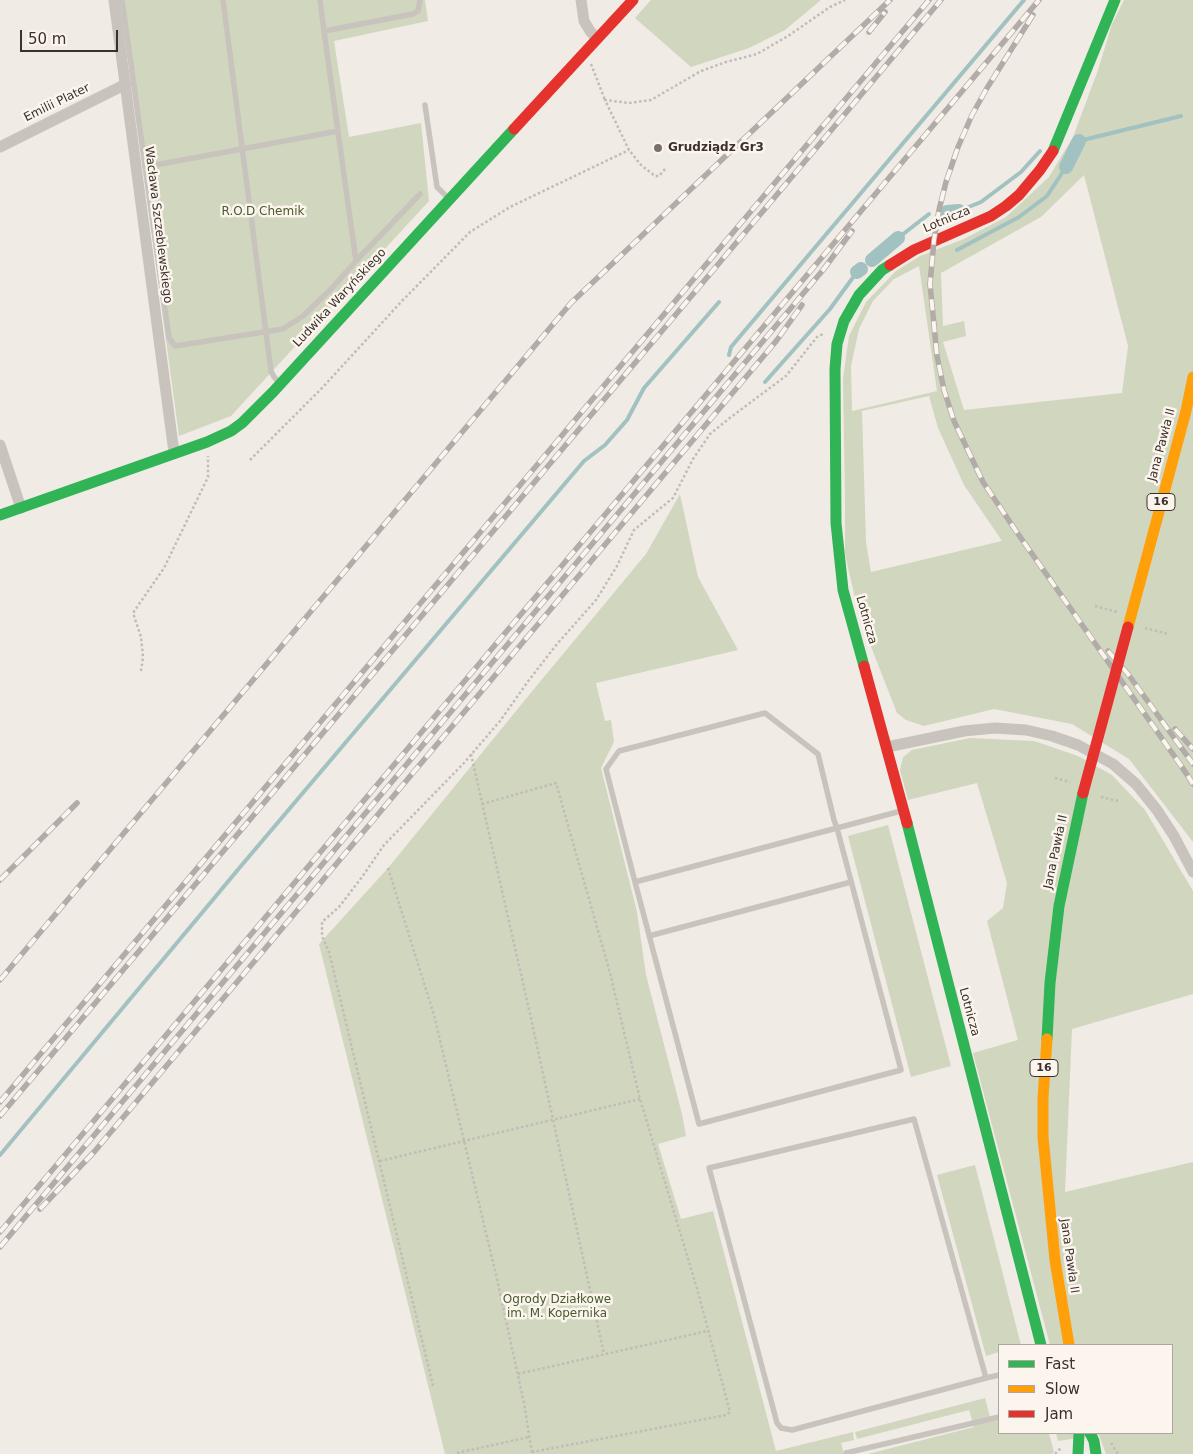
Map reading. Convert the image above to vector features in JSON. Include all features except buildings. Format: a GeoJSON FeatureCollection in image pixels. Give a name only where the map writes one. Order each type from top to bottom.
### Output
{"type":"FeatureCollection","features":[{"type":"Feature","properties":{"kind":"street","name":"Wacława Szczeblewskiego"},"geometry":{"type":"LineString","coordinates":[[114,0],[172,445],[175,453]]}},
{"type":"Feature","properties":{"kind":"street"},"geometry":{"type":"LineString","coordinates":[[581,0],[584,21],[597,38]]}},
{"type":"Feature","properties":{"kind":"street","name":"Ludwika Waryńskiego"},"geometry":{"type":"LineString","coordinates":[[0,515],[207,442],[242,423],[281,384],[633,0]]}},
{"type":"Feature","properties":{"kind":"street","name":"Lotnicza"},"geometry":{"type":"LineString","coordinates":[[1041,1344],[887,747],[843,590],[836,514],[834,369],[837,344],[844,321],[859,295],[882,270],[898,258],[914,250],[991,216],[1006,206],[1030,183],[1052,154],[1115,0]]}},
{"type":"Feature","properties":{"kind":"street","name":"Emilii Plater"},"geometry":{"type":"LineString","coordinates":[[0,147],[126,84]]}},
{"type":"Feature","properties":{"kind":"street","name":"Jana Pawła II"},"geometry":{"type":"LineString","coordinates":[[1069,1344],[1055,1260],[1043,1137],[1043,1098],[1050,983],[1059,906],[1083,793],[1193,377]]}},
{"type":"Feature","properties":{"kind":"street"},"geometry":{"type":"LineString","coordinates":[[0,445],[21,508]]}},
{"type":"Feature","properties":{"kind":"street"},"geometry":{"type":"LineString","coordinates":[[887,747],[964,731],[995,728],[1026,730],[1078,745],[1113,764],[1136,784],[1157,810],[1174,836],[1193,872]]}},
{"type":"Feature","properties":{"kind":"street"},"geometry":{"type":"LineString","coordinates":[[1078,1454],[1079,1434]]}},
{"type":"Feature","properties":{"kind":"street"},"geometry":{"type":"LineString","coordinates":[[1091,1434],[1094,1440],[1096,1454]]}},
{"type":"Feature","properties":{"kind":"lane"},"geometry":{"type":"LineString","coordinates":[[122,0],[169,338],[175,346],[284,328],[303,316],[332,288],[420,194]]}},
{"type":"Feature","properties":{"kind":"lane"},"geometry":{"type":"LineString","coordinates":[[223,0],[271,372],[281,384]]}},
{"type":"Feature","properties":{"kind":"lane"},"geometry":{"type":"LineString","coordinates":[[320,0],[356,261]]}},
{"type":"Feature","properties":{"kind":"lane"},"geometry":{"type":"LineString","coordinates":[[324,31],[413,14],[418,11],[420,0]]}},
{"type":"Feature","properties":{"kind":"lane"},"geometry":{"type":"LineString","coordinates":[[424,105],[437,187],[450,200]]}},
{"type":"Feature","properties":{"kind":"lane"},"geometry":{"type":"LineString","coordinates":[[145,167],[338,131]]}},
{"type":"Feature","properties":{"kind":"lane"},"geometry":{"type":"LineString","coordinates":[[764,713],[818,754],[837,828],[901,1070],[699,1124],[606,769],[619,751],[764,713]]}},
{"type":"Feature","properties":{"kind":"lane"},"geometry":{"type":"LineString","coordinates":[[635,882],[903,811]]}},
{"type":"Feature","properties":{"kind":"lane"},"geometry":{"type":"LineString","coordinates":[[649,936],[852,882]]}},
{"type":"Feature","properties":{"kind":"lane"},"geometry":{"type":"LineString","coordinates":[[986,1378],[914,1119],[709,1168],[774,1413],[777,1423],[781,1428],[792,1430],[998,1375]]}},
{"type":"Feature","properties":{"kind":"lane"},"geometry":{"type":"LineString","coordinates":[[846,1453],[998,1417]]}},
{"type":"Feature","properties":{"kind":"path"},"geometry":{"type":"LineString","coordinates":[[605,100],[629,103],[651,100],[701,72],[726,62],[757,54],[788,36],[830,6],[845,0]]}},
{"type":"Feature","properties":{"kind":"path"},"geometry":{"type":"LineString","coordinates":[[583,54],[591,64],[605,100],[629,150],[641,165],[655,176],[659,176],[666,169]]}},
{"type":"Feature","properties":{"kind":"path"},"geometry":{"type":"LineString","coordinates":[[250,460],[322,388],[402,301],[470,232],[510,207],[629,150]]}},
{"type":"Feature","properties":{"kind":"path"},"geometry":{"type":"LineString","coordinates":[[434,1386],[328,952],[322,936],[322,922],[345,899],[384,845],[500,721],[557,644],[596,600],[617,566],[634,530],[673,498],[693,459],[710,434],[786,376],[817,338],[823,334],[839,337]]}},
{"type":"Feature","properties":{"kind":"path"},"geometry":{"type":"LineString","coordinates":[[140,672],[143,657],[141,636],[134,613],[164,568],[208,477],[207,442]]}},
{"type":"Feature","properties":{"kind":"path"},"geometry":{"type":"LineString","coordinates":[[1095,606],[1119,612]]}},
{"type":"Feature","properties":{"kind":"path"},"geometry":{"type":"LineString","coordinates":[[1145,628],[1168,634]]}},
{"type":"Feature","properties":{"kind":"path"},"geometry":{"type":"LineString","coordinates":[[471,754],[604,1354]]}},
{"type":"Feature","properties":{"kind":"path"},"geometry":{"type":"LineString","coordinates":[[1055,778],[1074,784]]}},
{"type":"Feature","properties":{"kind":"path"},"geometry":{"type":"LineString","coordinates":[[388,868],[434,1014],[518,1374],[532,1453],[726,1415],[730,1412],[698,1292],[640,1099],[610,973],[556,783],[482,804]]}},
{"type":"Feature","properties":{"kind":"path"},"geometry":{"type":"LineString","coordinates":[[1101,797],[1120,801]]}},
{"type":"Feature","properties":{"kind":"path"},"geometry":{"type":"LineString","coordinates":[[380,1161],[640,1099]]}},
{"type":"Feature","properties":{"kind":"path"},"geometry":{"type":"LineString","coordinates":[[518,1374],[707,1331]]}},
{"type":"Feature","properties":{"kind":"path"},"geometry":{"type":"LineString","coordinates":[[457,1453],[529,1437]]}},
{"type":"Feature","properties":{"kind":"green space","name":"R.O.D Chemik"},"geometry":{"type":"Polygon","coordinates":[[[120,0],[425,0],[428,21],[334,41],[349,137],[421,123],[429,201],[231,416],[179,436],[120,0]]]}},
{"type":"Feature","properties":{"kind":"green space"},"geometry":{"type":"Polygon","coordinates":[[[651,0],[821,0],[785,30],[749,48],[691,67],[635,18],[651,0]]]}},
{"type":"Feature","properties":{"kind":"green space"},"geometry":{"type":"Polygon","coordinates":[[[1124,0],[1193,0],[1193,842],[1129,759],[1072,724],[994,709],[924,726],[906,720],[897,713],[859,616],[845,554],[843,379],[849,336],[866,302],[896,271],[920,256],[964,239],[1006,217],[1049,177],[1073,137],[1098,70],[1112,24],[1124,0]],[[1084,175],[1041,217],[941,273],[943,326],[964,321],[966,336],[943,342],[964,410],[1122,393],[1128,346],[1084,175]],[[919,266],[894,279],[873,301],[859,329],[851,366],[852,411],[937,391],[919,266]],[[929,396],[862,411],[866,542],[871,572],[1002,541],[964,485],[938,428],[929,396]]]}},
{"type":"Feature","properties":{"kind":"green space","name":"Ogrody Działkowe im. M. Kopernika"},"geometry":{"type":"Polygon","coordinates":[[[680,494],[698,577],[738,650],[596,683],[605,721],[611,720],[614,742],[601,768],[637,912],[646,975],[686,1136],[658,1144],[681,1219],[713,1211],[776,1451],[853,1432],[854,1440],[841,1443],[844,1454],[445,1454],[319,944],[388,868],[646,554],[680,494]]]}},
{"type":"Feature","properties":{"kind":"green space"},"geometry":{"type":"Polygon","coordinates":[[[970,738],[1034,741],[1078,756],[1112,775],[1145,810],[1193,891],[1193,994],[1072,1029],[1065,1192],[1193,1162],[1193,1454],[1106,1454],[1099,1435],[1058,1441],[1056,1434],[1173,1434],[1173,1344],[1050,1344],[973,1053],[1018,1040],[987,921],[1003,908],[1007,883],[977,783],[908,800],[900,770],[903,757],[912,750],[970,738]]]}},
{"type":"Feature","properties":{"kind":"green space"},"geometry":{"type":"Polygon","coordinates":[[[888,825],[951,1066],[911,1077],[848,836],[888,825]]]}},
{"type":"Feature","properties":{"kind":"green space"},"geometry":{"type":"Polygon","coordinates":[[[975,1165],[1021,1344],[998,1344],[998,1352],[986,1356],[937,1175],[975,1165]]]}},
{"type":"Feature","properties":{"kind":"green space"},"geometry":{"type":"Polygon","coordinates":[[[985,1398],[991,1421],[998,1420],[998,1434],[1049,1434],[1054,1452],[1052,1454],[868,1454],[974,1427],[969,1410],[857,1439],[855,1432],[985,1398]]]}},
{"type":"Feature","properties":{"kind":"waterway"},"geometry":{"type":"LineString","coordinates":[[729,355],[731,347],[1024,0]]}},
{"type":"Feature","properties":{"kind":"waterway"},"geometry":{"type":"LineString","coordinates":[[1079,141],[1181,116]]}},
{"type":"Feature","properties":{"kind":"waterway"},"geometry":{"type":"LineString","coordinates":[[1066,167],[1079,141]]}},
{"type":"Feature","properties":{"kind":"waterway"},"geometry":{"type":"LineString","coordinates":[[959,211],[981,202],[1021,172],[1040,151]]}},
{"type":"Feature","properties":{"kind":"waterway"},"geometry":{"type":"LineString","coordinates":[[957,250],[1019,217],[1047,196],[1066,167]]}},
{"type":"Feature","properties":{"kind":"waterway"},"geometry":{"type":"LineString","coordinates":[[947,212],[959,211]]}},
{"type":"Feature","properties":{"kind":"waterway"},"geometry":{"type":"LineString","coordinates":[[898,238],[929,214]]}},
{"type":"Feature","properties":{"kind":"waterway"},"geometry":{"type":"LineString","coordinates":[[872,260],[898,238]]}},
{"type":"Feature","properties":{"kind":"waterway"},"geometry":{"type":"LineString","coordinates":[[857,272],[861,269]]}},
{"type":"Feature","properties":{"kind":"waterway"},"geometry":{"type":"LineString","coordinates":[[765,382],[830,309],[857,272]]}},
{"type":"Feature","properties":{"kind":"waterway"},"geometry":{"type":"LineString","coordinates":[[0,1155],[241,866],[584,461],[605,445],[627,420],[644,388],[719,302]]}},
{"type":"Feature","properties":{"kind":"railway"},"geometry":{"type":"LineString","coordinates":[[0,980],[571,303],[890,0]]}},
{"type":"Feature","properties":{"kind":"railway"},"geometry":{"type":"LineString","coordinates":[[0,1102],[929,0]]}},
{"type":"Feature","properties":{"kind":"railway"},"geometry":{"type":"LineString","coordinates":[[0,1116],[941,0]]}},
{"type":"Feature","properties":{"kind":"railway"},"geometry":{"type":"LineString","coordinates":[[0,1232],[1039,0]]}},
{"type":"Feature","properties":{"kind":"railway"},"geometry":{"type":"LineString","coordinates":[[869,32],[885,12]]}},
{"type":"Feature","properties":{"kind":"railway"},"geometry":{"type":"LineString","coordinates":[[1033,15],[972,115],[958,147],[939,210],[930,284],[937,356],[944,390],[954,421],[983,482],[1193,784]]}},
{"type":"Feature","properties":{"kind":"railway"},"geometry":{"type":"LineString","coordinates":[[0,1247],[823,270],[852,231]]}},
{"type":"Feature","properties":{"kind":"railway"},"geometry":{"type":"LineString","coordinates":[[40,1209],[94,1152],[762,358],[802,305]]}},
{"type":"Feature","properties":{"kind":"railway"},"geometry":{"type":"LineString","coordinates":[[1108,651],[1128,674],[1193,764]]}},
{"type":"Feature","properties":{"kind":"railway"},"geometry":{"type":"LineString","coordinates":[[1175,729],[1193,749]]}},
{"type":"Feature","properties":{"kind":"railway"},"geometry":{"type":"LineString","coordinates":[[0,880],[77,803]]}},
{"type":"Feature","properties":{"kind":"traffic: fast"},"geometry":{"type":"LineString","coordinates":[[1053,151],[1115,0]]}},
{"type":"Feature","properties":{"kind":"traffic: fast"},"geometry":{"type":"LineString","coordinates":[[0,515],[207,442],[231,431],[242,423],[273,392],[514,129]]}},
{"type":"Feature","properties":{"kind":"traffic: fast"},"geometry":{"type":"LineString","coordinates":[[864,666],[843,590],[836,523],[835,369],[837,344],[844,321],[859,295],[882,270],[890,265]]}},
{"type":"Feature","properties":{"kind":"traffic: fast"},"geometry":{"type":"LineString","coordinates":[[1047,1039],[1050,983],[1059,906],[1083,793]]}},
{"type":"Feature","properties":{"kind":"traffic: fast"},"geometry":{"type":"LineString","coordinates":[[907,823],[1041,1344]]}},
{"type":"Feature","properties":{"kind":"traffic: fast"},"geometry":{"type":"LineString","coordinates":[[1078,1454],[1079,1434]]}},
{"type":"Feature","properties":{"kind":"traffic: fast"},"geometry":{"type":"LineString","coordinates":[[1090,1434],[1094,1441],[1096,1454]]}},
{"type":"Feature","properties":{"kind":"traffic: slow"},"geometry":{"type":"LineString","coordinates":[[1128,627],[1186,411],[1193,377]]}},
{"type":"Feature","properties":{"kind":"traffic: slow"},"geometry":{"type":"LineString","coordinates":[[1047,1039],[1043,1098],[1043,1137],[1055,1260],[1069,1344]]}},
{"type":"Feature","properties":{"kind":"traffic: jam"},"geometry":{"type":"LineString","coordinates":[[514,129],[633,0]]}},
{"type":"Feature","properties":{"kind":"traffic: jam"},"geometry":{"type":"LineString","coordinates":[[890,265],[914,250],[991,216],[1006,206],[1019,195],[1053,151]]}},
{"type":"Feature","properties":{"kind":"traffic: jam"},"geometry":{"type":"LineString","coordinates":[[1083,793],[1128,627]]}},
{"type":"Feature","properties":{"kind":"traffic: jam"},"geometry":{"type":"LineString","coordinates":[[864,666],[907,823]]}},
{"type":"Feature","properties":{"kind":"place","name":"Grudziądz Gr3"},"geometry":{"type":"Point","coordinates":[658,148]}}]}
